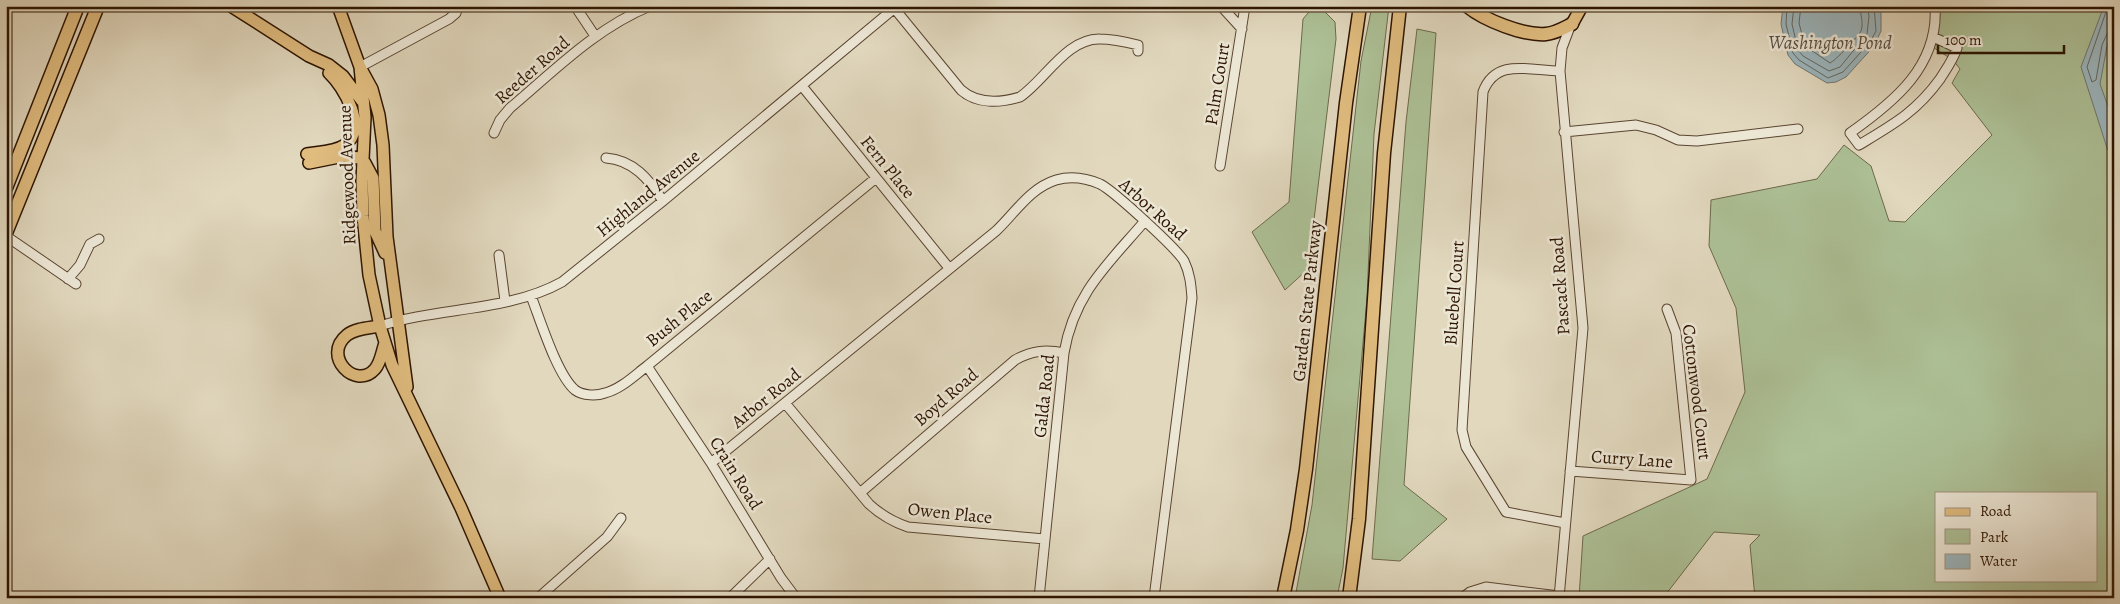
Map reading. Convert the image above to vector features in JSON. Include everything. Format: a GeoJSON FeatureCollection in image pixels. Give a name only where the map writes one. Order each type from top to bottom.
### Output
{"type":"FeatureCollection","features":[{"type":"Feature","properties":{"kind":"highway"},"geometry":{"type":"LineString","coordinates":[[60,50],[69,6]]}},
{"type":"Feature","properties":{"kind":"highway"},"geometry":{"type":"LineString","coordinates":[[6,188],[78,6]]}},
{"type":"Feature","properties":{"kind":"highway"},"geometry":{"type":"LineString","coordinates":[[6,234],[98,6]]}},
{"type":"Feature","properties":{"kind":"highway"},"geometry":{"type":"LineString","coordinates":[[93,19],[102,6]]}},
{"type":"Feature","properties":{"kind":"highway","name":"Garden State Parkway"},"geometry":{"type":"LineString","coordinates":[[1283,598],[1297,530],[1306,469],[1346,103],[1360,6]]}},
{"type":"Feature","properties":{"kind":"highway"},"geometry":{"type":"LineString","coordinates":[[1349,598],[1359,519],[1384,153],[1400,6]]}},
{"type":"Feature","properties":{"kind":"highway"},"geometry":{"type":"LineString","coordinates":[[1467,6],[1490,20],[1538,34],[1551,33],[1572,24]]}},
{"type":"Feature","properties":{"kind":"main road"},"geometry":{"type":"LineString","coordinates":[[232,6],[309,56],[337,70],[363,102]]}},
{"type":"Feature","properties":{"kind":"main road","name":"Ridgewood Avenue"},"geometry":{"type":"LineString","coordinates":[[338,6],[360,67],[372,88],[382,129],[389,262],[407,394]]}},
{"type":"Feature","properties":{"kind":"main road","name":"Pascack Road"},"geometry":{"type":"LineString","coordinates":[[1572,24],[1582,6]]}},
{"type":"Feature","properties":{"kind":"main road"},"geometry":{"type":"LineString","coordinates":[[309,56],[330,74],[344,91],[352,112],[354,127],[352,136],[345,144],[308,158],[354,156],[363,160],[373,178],[375,230],[389,262]]}},
{"type":"Feature","properties":{"kind":"main road","name":"Ridgewood Avenue"},"geometry":{"type":"LineString","coordinates":[[360,67],[365,131],[363,160],[364,234],[369,276],[380,326],[392,365],[500,598]]}},
{"type":"Feature","properties":{"kind":"main road"},"geometry":{"type":"LineString","coordinates":[[380,326],[354,331],[347,335],[338,348],[339,361],[344,369],[351,374],[360,376],[368,374],[378,365],[385,342]]}},
{"type":"Feature","properties":{"kind":"street"},"geometry":{"type":"LineString","coordinates":[[360,67],[449,19],[456,13],[458,6]]}},
{"type":"Feature","properties":{"kind":"street"},"geometry":{"type":"LineString","coordinates":[[575,6],[596,36]]}},
{"type":"Feature","properties":{"kind":"street","name":"Reeder Road"},"geometry":{"type":"LineString","coordinates":[[494,134],[500,120],[510,108],[596,36],[613,24],[650,6]]}},
{"type":"Feature","properties":{"kind":"street"},"geometry":{"type":"LineString","coordinates":[[1221,6],[1242,29]]}},
{"type":"Feature","properties":{"kind":"street","name":"Palm Court"},"geometry":{"type":"LineString","coordinates":[[1220,166],[1245,6]]}},
{"type":"Feature","properties":{"kind":"street"},"geometry":{"type":"LineString","coordinates":[[1933,37],[1957,48],[1953,60],[1926,98],[1900,120],[1859,145],[1850,133],[1875,116],[1901,92],[1923,62],[1933,37],[1935,6]]}},
{"type":"Feature","properties":{"kind":"street"},"geometry":{"type":"LineString","coordinates":[[896,7],[961,90],[978,101],[1011,99],[1020,96],[1027,92],[1072,48],[1090,39],[1106,39],[1138,45],[1138,51]]}},
{"type":"Feature","properties":{"kind":"street","name":"Highland Avenue"},"geometry":{"type":"LineString","coordinates":[[380,326],[397,320],[531,296],[569,278],[896,7]]}},
{"type":"Feature","properties":{"kind":"street","name":"Pascack Road"},"geometry":{"type":"LineString","coordinates":[[1559,597],[1583,328],[1560,71],[1562,48],[1572,24]]}},
{"type":"Feature","properties":{"kind":"street","name":"Bluebell Court"},"geometry":{"type":"LineString","coordinates":[[1560,71],[1523,67],[1504,71],[1490,79],[1483,92],[1462,430],[1466,447],[1506,512],[1565,523]]}},
{"type":"Feature","properties":{"kind":"street","name":"Fern Place"},"geometry":{"type":"LineString","coordinates":[[802,86],[949,268]]}},
{"type":"Feature","properties":{"kind":"street"},"geometry":{"type":"LineString","coordinates":[[1564,132],[1636,125],[1656,130],[1678,140],[1697,141],[1798,129]]}},
{"type":"Feature","properties":{"kind":"street"},"geometry":{"type":"LineString","coordinates":[[606,158],[619,159],[634,167],[650,180],[663,201]]}},
{"type":"Feature","properties":{"kind":"street","name":"Bush Place"},"geometry":{"type":"LineString","coordinates":[[531,296],[559,367],[568,383],[577,392],[595,395],[615,390],[648,366],[876,178]]}},
{"type":"Feature","properties":{"kind":"street","name":"Arbor Road"},"geometry":{"type":"LineString","coordinates":[[711,463],[996,231],[1035,191],[1057,180],[1080,178],[1102,185],[1178,253],[1189,274],[1192,298],[1154,598]]}},
{"type":"Feature","properties":{"kind":"street","name":"Galda Road"},"geometry":{"type":"LineString","coordinates":[[1039,598],[1064,353],[1071,324],[1087,290],[1144,222]]}},
{"type":"Feature","properties":{"kind":"street"},"geometry":{"type":"LineString","coordinates":[[6,234],[76,284]]}},
{"type":"Feature","properties":{"kind":"street"},"geometry":{"type":"LineString","coordinates":[[68,279],[80,265],[90,244],[99,239]]}},
{"type":"Feature","properties":{"kind":"street"},"geometry":{"type":"LineString","coordinates":[[499,255],[505,301]]}},
{"type":"Feature","properties":{"kind":"street","name":"Cottonwood Court"},"geometry":{"type":"LineString","coordinates":[[1667,309],[1676,333],[1691,480]]}},
{"type":"Feature","properties":{"kind":"street","name":"Boyd Road"},"geometry":{"type":"LineString","coordinates":[[860,493],[1014,360],[1034,352],[1046,350],[1064,353]]}},
{"type":"Feature","properties":{"kind":"street","name":"Crain Road"},"geometry":{"type":"LineString","coordinates":[[648,366],[796,598]]}},
{"type":"Feature","properties":{"kind":"street","name":"Owen Place"},"geometry":{"type":"LineString","coordinates":[[785,403],[860,493],[876,511],[886,518],[908,527],[1045,539]]}},
{"type":"Feature","properties":{"kind":"street","name":"Curry Lane"},"geometry":{"type":"LineString","coordinates":[[1570,471],[1691,480]]}},
{"type":"Feature","properties":{"kind":"street"},"geometry":{"type":"LineString","coordinates":[[538,598],[607,537],[621,518]]}},
{"type":"Feature","properties":{"kind":"street"},"geometry":{"type":"LineString","coordinates":[[730,598],[770,559]]}},
{"type":"Feature","properties":{"kind":"street"},"geometry":{"type":"LineString","coordinates":[[1462,598],[1470,592],[1486,588],[1559,597]]}},
{"type":"Feature","properties":{"kind":"green space"},"geometry":{"type":"Polygon","coordinates":[[[1314,6],[1319,6],[1335,22],[1336,39],[1308,269],[1285,290],[1252,232],[1289,202],[1303,19],[1314,6]]]}},
{"type":"Feature","properties":{"kind":"green space"},"geometry":{"type":"Polygon","coordinates":[[[1372,6],[1389,6],[1374,134],[1367,298],[1343,568],[1337,598],[1295,598],[1312,505],[1361,61],[1372,6]]]}},
{"type":"Feature","properties":{"kind":"green space"},"geometry":{"type":"Polygon","coordinates":[[[1935,6],[2114,6],[2114,598],[1755,598],[1750,545],[1760,535],[1714,532],[1663,598],[1579,598],[1583,536],[1707,479],[1745,392],[1736,308],[1709,246],[1711,200],[1817,179],[1844,145],[1871,166],[1889,221],[1905,222],[1992,135],[1952,83],[1960,69],[1953,60],[1931,46],[1935,6]]]}},
{"type":"Feature","properties":{"kind":"green space"},"geometry":{"type":"Polygon","coordinates":[[[1417,29],[1436,33],[1404,485],[1447,519],[1400,561],[1372,559],[1406,122],[1417,29]]]}},
{"type":"Feature","properties":{"kind":"water","name":"Washington Pond"},"geometry":{"type":"Polygon","coordinates":[[[1783,6],[1878,6],[1881,14],[1881,31],[1874,46],[1846,77],[1836,82],[1827,83],[1795,64],[1788,55],[1781,24],[1783,6]]]}},
{"type":"Feature","properties":{"kind":"water"},"geometry":{"type":"Polygon","coordinates":[[[2104,6],[2114,6],[2114,30],[2107,46],[2100,84],[2114,123],[2114,156],[2108,151],[2081,67],[2104,6]]]}}]}
